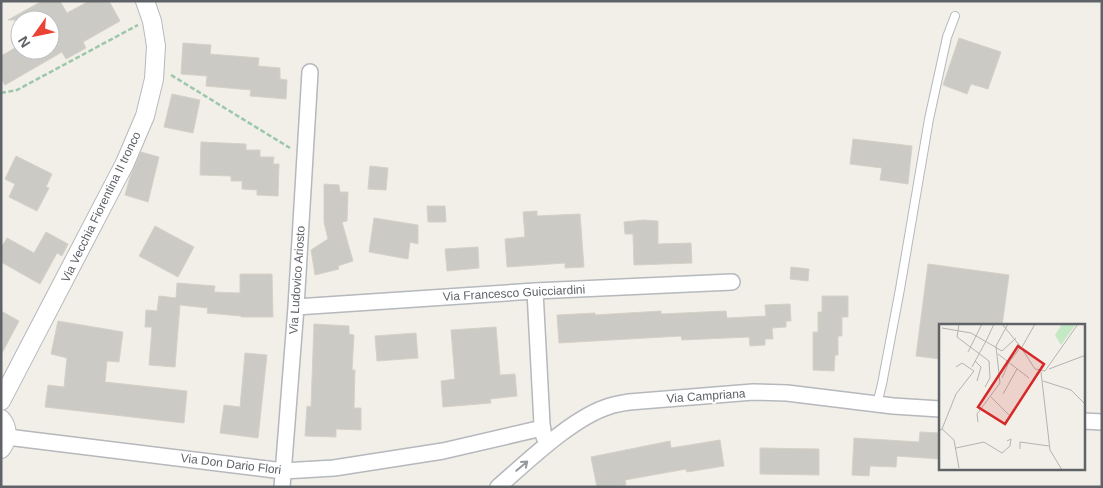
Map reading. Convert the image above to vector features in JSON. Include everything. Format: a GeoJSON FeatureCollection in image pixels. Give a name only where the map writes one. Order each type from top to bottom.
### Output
{"type":"FeatureCollection","features":[{"type":"Feature","properties":{"kind":"street","name":"Via Vecchia Fiorentina II tronco"},"geometry":{"type":"LineString","coordinates":[[1,401],[125,163],[145,116],[154,79],[156,46],[152,21],[145,1]]}},
{"type":"Feature","properties":{"kind":"street","name":"Via Ludovico Ariosto"},"geometry":{"type":"LineString","coordinates":[[282,487],[296,307],[310,72]]}},
{"type":"Feature","properties":{"kind":"street","name":"Via Francesco Guicciardini"},"geometry":{"type":"LineString","coordinates":[[296,307],[535,291],[732,282]]}},
{"type":"Feature","properties":{"kind":"street"},"geometry":{"type":"LineString","coordinates":[[535,291],[542,428],[546,446]]}},
{"type":"Feature","properties":{"kind":"street","name":"Via Campriana"},"geometry":{"type":"LineString","coordinates":[[498,487],[546,446],[594,412],[629,402],[753,392],[787,393],[877,404],[939,409]]}},
{"type":"Feature","properties":{"kind":"street"},"geometry":{"type":"LineString","coordinates":[[1,419],[7,432],[4,443]]}},
{"type":"Feature","properties":{"kind":"street"},"geometry":{"type":"LineString","coordinates":[[1086,421],[1102,422]]}},
{"type":"Feature","properties":{"kind":"street","name":"Via Don Dario Flori"},"geometry":{"type":"LineString","coordinates":[[4,443],[283,471],[334,468],[443,451],[542,428]]}},
{"type":"Feature","properties":{"kind":"lane"},"geometry":{"type":"LineString","coordinates":[[877,404],[900,290],[929,119],[947,37],[955,16]]}},
{"type":"Feature","properties":{"kind":"path"},"geometry":{"type":"LineString","coordinates":[[1,93],[17,90],[134,26],[152,21]]}},
{"type":"Feature","properties":{"kind":"path"},"geometry":{"type":"LineString","coordinates":[[155,66],[305,156]]}},
{"type":"Feature","properties":{"kind":"building"},"geometry":{"type":"Polygon","coordinates":[[[42,1],[60,1],[67,13],[89,1],[109,1],[120,21],[83,42],[86,48],[66,59],[62,52],[60,53],[60,10],[26,10],[42,1]]]}},
{"type":"Feature","properties":{"kind":"building"},"geometry":{"type":"Polygon","coordinates":[[[959,38],[1001,52],[988,89],[971,84],[967,94],[943,85],[959,38]]]}},
{"type":"Feature","properties":{"kind":"building"},"geometry":{"type":"Polygon","coordinates":[[[183,43],[211,45],[210,54],[259,58],[258,66],[280,68],[280,79],[287,80],[286,99],[250,96],[251,90],[206,86],[207,76],[181,74],[183,43]]]}},
{"type":"Feature","properties":{"kind":"building"},"geometry":{"type":"Polygon","coordinates":[[[10,51],[10,60],[48,60],[5,85],[1,78],[1,56],[10,51]]]}},
{"type":"Feature","properties":{"kind":"building"},"geometry":{"type":"Polygon","coordinates":[[[172,94],[200,100],[193,133],[164,127],[172,94]]]}},
{"type":"Feature","properties":{"kind":"building"},"geometry":{"type":"Polygon","coordinates":[[[853,139],[912,146],[908,184],[880,180],[882,168],[850,164],[853,139]]]}},
{"type":"Feature","properties":{"kind":"building"},"geometry":{"type":"Polygon","coordinates":[[[201,142],[246,144],[246,150],[260,150],[260,157],[274,157],[273,164],[279,164],[278,196],[257,195],[257,190],[242,189],[242,181],[231,181],[231,176],[200,175],[201,142]]]}},
{"type":"Feature","properties":{"kind":"building"},"geometry":{"type":"Polygon","coordinates":[[[141,152],[159,157],[148,202],[125,195],[130,177],[141,152]]]}},
{"type":"Feature","properties":{"kind":"building"},"geometry":{"type":"Polygon","coordinates":[[[16,156],[52,174],[46,187],[49,188],[37,211],[9,197],[15,184],[5,179],[16,156]]]}},
{"type":"Feature","properties":{"kind":"building"},"geometry":{"type":"Polygon","coordinates":[[[370,166],[388,168],[386,190],[368,189],[370,166]]]}},
{"type":"Feature","properties":{"kind":"building"},"geometry":{"type":"Polygon","coordinates":[[[324,184],[339,185],[340,192],[348,192],[347,221],[342,222],[353,261],[338,266],[339,269],[315,275],[311,250],[328,239],[324,222],[324,184]]]}},
{"type":"Feature","properties":{"kind":"building"},"geometry":{"type":"Polygon","coordinates":[[[427,206],[445,206],[446,222],[428,222],[427,206]]]}},
{"type":"Feature","properties":{"kind":"building"},"geometry":{"type":"Polygon","coordinates":[[[537,211],[537,216],[580,214],[584,267],[565,268],[565,263],[507,267],[505,239],[525,237],[523,212],[537,211]]]}},
{"type":"Feature","properties":{"kind":"building"},"geometry":{"type":"Polygon","coordinates":[[[374,218],[418,225],[418,244],[410,242],[408,259],[369,252],[374,218]]]}},
{"type":"Feature","properties":{"kind":"building"},"geometry":{"type":"Polygon","coordinates":[[[658,221],[658,244],[691,243],[692,263],[634,265],[633,234],[625,234],[624,222],[658,221]]]}},
{"type":"Feature","properties":{"kind":"building"},"geometry":{"type":"Polygon","coordinates":[[[155,226],[194,247],[178,277],[139,256],[155,226]]]}},
{"type":"Feature","properties":{"kind":"building"},"geometry":{"type":"Polygon","coordinates":[[[46,232],[68,244],[62,256],[57,253],[40,284],[1,262],[1,248],[7,238],[34,253],[46,232]]]}},
{"type":"Feature","properties":{"kind":"building"},"geometry":{"type":"Polygon","coordinates":[[[478,247],[479,268],[447,271],[445,249],[478,247]]]}},
{"type":"Feature","properties":{"kind":"building"},"geometry":{"type":"Polygon","coordinates":[[[928,264],[1009,275],[1002,324],[939,324],[939,359],[916,356],[928,264]]]}},
{"type":"Feature","properties":{"kind":"building"},"geometry":{"type":"Polygon","coordinates":[[[791,267],[809,269],[808,281],[790,279],[791,267]]]}},
{"type":"Feature","properties":{"kind":"building"},"geometry":{"type":"Polygon","coordinates":[[[240,274],[272,274],[273,317],[241,317],[207,313],[208,308],[180,305],[175,367],[149,365],[152,327],[145,327],[146,310],[157,311],[159,296],[176,298],[177,283],[215,286],[214,292],[240,293],[240,274]]]}},
{"type":"Feature","properties":{"kind":"building"},"geometry":{"type":"Polygon","coordinates":[[[822,296],[848,296],[848,317],[842,317],[842,336],[838,336],[838,355],[835,355],[834,371],[813,370],[813,332],[818,332],[818,312],[822,312],[822,296]]]}},
{"type":"Feature","properties":{"kind":"building"},"geometry":{"type":"Polygon","coordinates":[[[790,304],[791,321],[786,321],[786,327],[772,328],[773,339],[765,339],[765,345],[750,346],[749,337],[682,340],[681,336],[559,343],[557,315],[661,311],[661,314],[726,311],[727,318],[766,316],[765,305],[790,304]]]}},
{"type":"Feature","properties":{"kind":"building"},"geometry":{"type":"Polygon","coordinates":[[[1,311],[19,321],[1,355],[1,311]]]}},
{"type":"Feature","properties":{"kind":"building"},"geometry":{"type":"Polygon","coordinates":[[[58,321],[123,332],[119,362],[107,361],[105,382],[187,391],[184,423],[45,407],[48,385],[64,387],[67,358],[51,354],[58,321]]]}},
{"type":"Feature","properties":{"kind":"building"},"geometry":{"type":"Polygon","coordinates":[[[314,324],[349,326],[349,334],[354,335],[352,370],[355,370],[354,408],[361,408],[361,430],[336,429],[336,437],[305,436],[307,406],[311,407],[314,324]]]}},
{"type":"Feature","properties":{"kind":"building"},"geometry":{"type":"Polygon","coordinates":[[[496,327],[500,375],[515,374],[517,396],[490,399],[491,403],[443,407],[441,381],[455,379],[451,330],[496,327]]]}},
{"type":"Feature","properties":{"kind":"building"},"geometry":{"type":"Polygon","coordinates":[[[416,333],[418,358],[377,361],[375,336],[416,333]]]}},
{"type":"Feature","properties":{"kind":"building"},"geometry":{"type":"Polygon","coordinates":[[[245,353],[267,355],[258,438],[220,433],[224,405],[240,407],[245,353]]]}},
{"type":"Feature","properties":{"kind":"building"},"geometry":{"type":"Polygon","coordinates":[[[920,432],[939,433],[939,459],[897,456],[896,467],[870,466],[869,476],[852,475],[854,438],[919,442],[920,432]]]}},
{"type":"Feature","properties":{"kind":"building"},"geometry":{"type":"Polygon","coordinates":[[[720,440],[724,466],[687,472],[686,469],[625,480],[626,485],[618,487],[597,487],[591,457],[670,441],[671,448],[720,440]]]}},
{"type":"Feature","properties":{"kind":"building"},"geometry":{"type":"Polygon","coordinates":[[[760,448],[819,449],[819,475],[760,474],[760,448]]]}}]}
